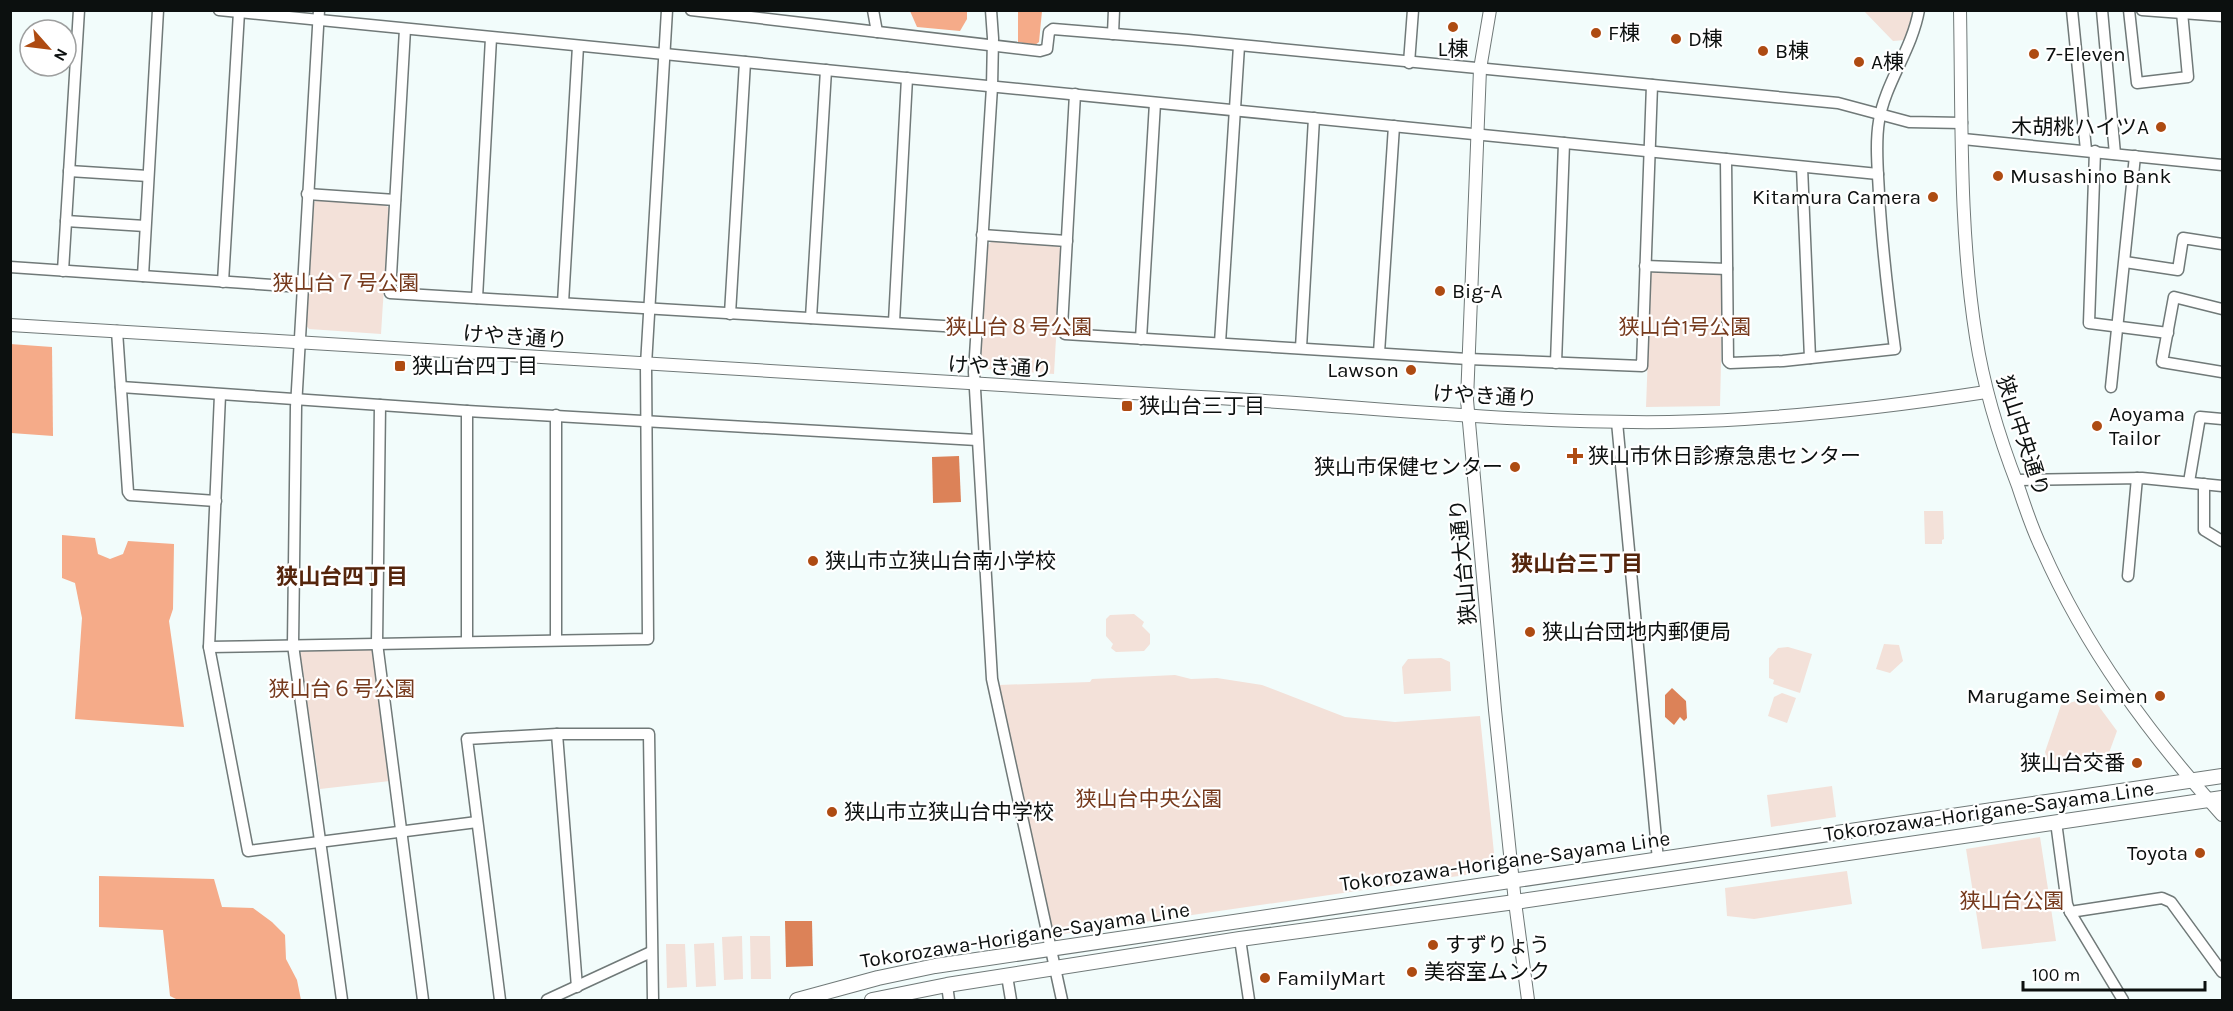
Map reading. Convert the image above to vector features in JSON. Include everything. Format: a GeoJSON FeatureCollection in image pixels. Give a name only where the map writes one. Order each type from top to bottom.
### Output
{"type":"FeatureCollection","features":[{"type":"Feature","properties":{"kind":"main road","name":"Tokorozawa-Horigane-Sayama Line"},"geometry":{"type":"LineString","coordinates":[[797,1000],[924,968],[2223,776]]}},
{"type":"Feature","properties":{"kind":"main road","name":"Tokorozawa-Horigane-Sayama Line"},"geometry":{"type":"LineString","coordinates":[[872,1000],[947,985],[1240,939],[1515,902],[2216,799]]}},
{"type":"Feature","properties":{"kind":"street"},"geometry":{"type":"LineString","coordinates":[[63,271],[79,10]]}},
{"type":"Feature","properties":{"kind":"street"},"geometry":{"type":"LineString","coordinates":[[142,276],[158,10]]}},
{"type":"Feature","properties":{"kind":"street"},"geometry":{"type":"LineString","coordinates":[[219,10],[318,15],[405,29],[491,38],[1878,174]]}},
{"type":"Feature","properties":{"kind":"street"},"geometry":{"type":"LineString","coordinates":[[208,647],[648,639],[646,365],[667,10]]}},
{"type":"Feature","properties":{"kind":"street"},"geometry":{"type":"LineString","coordinates":[[691,10],[705,14],[761,18],[1043,51],[1047,49],[1048,35],[1051,30],[1113,34],[1838,103],[1910,122],[1962,123]]}},
{"type":"Feature","properties":{"kind":"street"},"geometry":{"type":"LineString","coordinates":[[873,10],[877,32]]}},
{"type":"Feature","properties":{"kind":"street"},"geometry":{"type":"LineString","coordinates":[[991,10],[992,87],[974,385],[992,680],[1062,1000]]}},
{"type":"Feature","properties":{"kind":"street"},"geometry":{"type":"LineString","coordinates":[[1113,34],[1114,10]]}},
{"type":"Feature","properties":{"kind":"street"},"geometry":{"type":"LineString","coordinates":[[1408,63],[1413,10]]}},
{"type":"Feature","properties":{"kind":"street","name":"狭山台大通り"},"geometry":{"type":"LineString","coordinates":[[1490,10],[1480,69],[1468,359],[1469,416],[1494,702],[1515,902],[1528,1000]]}},
{"type":"Feature","properties":{"kind":"street"},"geometry":{"type":"LineString","coordinates":[[1726,159],[1728,361],[1730,363],[1810,358],[1895,349],[1883,258],[1878,174],[1878,124],[1915,30],[1919,10]]}},
{"type":"Feature","properties":{"kind":"street","name":"狭山中央通り"},"geometry":{"type":"LineString","coordinates":[[1960,10],[1967,254],[1976,336],[1986,392],[2001,441],[2041,548],[2091,645],[2159,742],[2192,781],[2216,799],[2223,815]]}},
{"type":"Feature","properties":{"kind":"street"},"geometry":{"type":"LineString","coordinates":[[2072,10],[2090,151],[2089,323],[2168,333]]}},
{"type":"Feature","properties":{"kind":"street"},"geometry":{"type":"LineString","coordinates":[[2102,10],[2115,154]]}},
{"type":"Feature","properties":{"kind":"street"},"geometry":{"type":"LineString","coordinates":[[2129,10],[2137,83],[2188,77],[2182,12]]}},
{"type":"Feature","properties":{"kind":"street"},"geometry":{"type":"LineString","coordinates":[[2142,10],[2223,16]]}},
{"type":"Feature","properties":{"kind":"street"},"geometry":{"type":"LineString","coordinates":[[223,282],[239,12]]}},
{"type":"Feature","properties":{"kind":"street"},"geometry":{"type":"LineString","coordinates":[[318,15],[296,400],[293,645],[342,1000]]}},
{"type":"Feature","properties":{"kind":"street"},"geometry":{"type":"LineString","coordinates":[[405,29],[390,293],[977,328]]}},
{"type":"Feature","properties":{"kind":"street"},"geometry":{"type":"LineString","coordinates":[[477,298],[491,38]]}},
{"type":"Feature","properties":{"kind":"street"},"geometry":{"type":"LineString","coordinates":[[563,303],[578,46]]}},
{"type":"Feature","properties":{"kind":"street"},"geometry":{"type":"LineString","coordinates":[[1220,343],[1239,46]]}},
{"type":"Feature","properties":{"kind":"street"},"geometry":{"type":"LineString","coordinates":[[730,314],[745,62]]}},
{"type":"Feature","properties":{"kind":"street"},"geometry":{"type":"LineString","coordinates":[[811,318],[826,70]]}},
{"type":"Feature","properties":{"kind":"street"},"geometry":{"type":"LineString","coordinates":[[894,322],[907,78]]}},
{"type":"Feature","properties":{"kind":"street"},"geometry":{"type":"LineString","coordinates":[[1075,94],[1063,333],[1468,359],[1642,366],[1652,85]]}},
{"type":"Feature","properties":{"kind":"street"},"geometry":{"type":"LineString","coordinates":[[1141,339],[1155,103]]}},
{"type":"Feature","properties":{"kind":"street"},"geometry":{"type":"LineString","coordinates":[[1301,348],[1314,118]]}},
{"type":"Feature","properties":{"kind":"street"},"geometry":{"type":"LineString","coordinates":[[1379,353],[1394,126]]}},
{"type":"Feature","properties":{"kind":"street"},"geometry":{"type":"LineString","coordinates":[[1963,139],[2223,165]]}},
{"type":"Feature","properties":{"kind":"street"},"geometry":{"type":"LineString","coordinates":[[1556,363],[1564,143]]}},
{"type":"Feature","properties":{"kind":"street"},"geometry":{"type":"LineString","coordinates":[[2111,387],[2135,156]]}},
{"type":"Feature","properties":{"kind":"street"},"geometry":{"type":"LineString","coordinates":[[1802,167],[1810,358]]}},
{"type":"Feature","properties":{"kind":"street"},"geometry":{"type":"LineString","coordinates":[[69,171],[148,176]]}},
{"type":"Feature","properties":{"kind":"street"},"geometry":{"type":"LineString","coordinates":[[307,194],[395,200]]}},
{"type":"Feature","properties":{"kind":"street"},"geometry":{"type":"LineString","coordinates":[[66,221],[145,226]]}},
{"type":"Feature","properties":{"kind":"street"},"geometry":{"type":"LineString","coordinates":[[982,235],[1067,241]]}},
{"type":"Feature","properties":{"kind":"street"},"geometry":{"type":"LineString","coordinates":[[2125,262],[2178,270],[2183,238],[2223,244]]}},
{"type":"Feature","properties":{"kind":"street"},"geometry":{"type":"LineString","coordinates":[[1645,266],[1727,268]]}},
{"type":"Feature","properties":{"kind":"street"},"geometry":{"type":"LineString","coordinates":[[10,267],[302,287]]}},
{"type":"Feature","properties":{"kind":"street"},"geometry":{"type":"LineString","coordinates":[[2223,309],[2174,297],[2163,362],[2223,372]]}},
{"type":"Feature","properties":{"kind":"street","name":"けやき通り"},"geometry":{"type":"LineString","coordinates":[[10,324],[974,385],[1309,403],[1469,416],[1617,422],[1671,422],[1811,414],[1986,392]]}},
{"type":"Feature","properties":{"kind":"street"},"geometry":{"type":"LineString","coordinates":[[117,331],[128,492],[130,495],[216,501]]}},
{"type":"Feature","properties":{"kind":"street"},"geometry":{"type":"LineString","coordinates":[[121,387],[467,411],[977,440]]}},
{"type":"Feature","properties":{"kind":"street"},"geometry":{"type":"LineString","coordinates":[[220,395],[208,647],[248,851],[477,822]]}},
{"type":"Feature","properties":{"kind":"street"},"geometry":{"type":"LineString","coordinates":[[380,405],[377,643],[423,1000]]}},
{"type":"Feature","properties":{"kind":"street"},"geometry":{"type":"LineString","coordinates":[[467,411],[467,641]]}},
{"type":"Feature","properties":{"kind":"street"},"geometry":{"type":"LineString","coordinates":[[556,415],[556,640]]}},
{"type":"Feature","properties":{"kind":"street"},"geometry":{"type":"LineString","coordinates":[[2189,482],[2200,417],[2223,420]]}},
{"type":"Feature","properties":{"kind":"street"},"geometry":{"type":"LineString","coordinates":[[1617,422],[1658,860]]}},
{"type":"Feature","properties":{"kind":"street"},"geometry":{"type":"LineString","coordinates":[[2128,576],[2137,478]]}},
{"type":"Feature","properties":{"kind":"street"},"geometry":{"type":"LineString","coordinates":[[2016,480],[2137,478],[2223,486]]}},
{"type":"Feature","properties":{"kind":"street"},"geometry":{"type":"LineString","coordinates":[[2204,484],[2204,530],[2223,541]]}},
{"type":"Feature","properties":{"kind":"street"},"geometry":{"type":"LineString","coordinates":[[557,734],[577,987]]}},
{"type":"Feature","properties":{"kind":"street"},"geometry":{"type":"LineString","coordinates":[[500,1000],[467,739],[557,734],[649,734],[653,1000]]}},
{"type":"Feature","properties":{"kind":"street"},"geometry":{"type":"LineString","coordinates":[[2056,822],[2070,912],[2123,1000]]}},
{"type":"Feature","properties":{"kind":"street"},"geometry":{"type":"LineString","coordinates":[[2070,912],[2162,898],[2171,902],[2223,972]]}},
{"type":"Feature","properties":{"kind":"street"},"geometry":{"type":"LineString","coordinates":[[1240,939],[1249,1000]]}},
{"type":"Feature","properties":{"kind":"street"},"geometry":{"type":"LineString","coordinates":[[547,1000],[651,952]]}},
{"type":"Feature","properties":{"kind":"street"},"geometry":{"type":"LineString","coordinates":[[1007,976],[1011,1000]]}},
{"type":"Feature","properties":{"kind":"street"},"geometry":{"type":"LineString","coordinates":[[947,985],[949,1000]]}},
{"type":"Feature","properties":{"kind":"green space"},"geometry":{"type":"Polygon","coordinates":[[[1864,11],[1913,11],[1905,40],[1893,41],[1864,11]]]}},
{"type":"Feature","properties":{"kind":"green space","name":"狭山台７号公園"},"geometry":{"type":"Polygon","coordinates":[[[317,200],[384,204],[389,208],[381,334],[309,329],[305,324],[312,204],[317,200]]]}},
{"type":"Feature","properties":{"kind":"green space","name":"狭山台８号公園"},"geometry":{"type":"Polygon","coordinates":[[[992,241],[1058,245],[1061,250],[1054,374],[986,369],[980,363],[988,245],[992,241]]]}},
{"type":"Feature","properties":{"kind":"green space","name":"狭山台1号公園"},"geometry":{"type":"Polygon","coordinates":[[[1655,270],[1719,273],[1723,277],[1720,406],[1646,407],[1651,274],[1655,270]]]}},
{"type":"Feature","properties":{"kind":"green space"},"geometry":{"type":"Polygon","coordinates":[[[1924,511],[1943,511],[1944,539],[1942,544],[1925,544],[1924,511]]]}},
{"type":"Feature","properties":{"kind":"green space"},"geometry":{"type":"Polygon","coordinates":[[[1134,614],[1144,622],[1142,626],[1150,634],[1150,644],[1144,651],[1116,652],[1111,648],[1113,644],[1106,636],[1106,619],[1110,615],[1134,614]]]}},
{"type":"Feature","properties":{"kind":"green space"},"geometry":{"type":"Polygon","coordinates":[[[1884,644],[1899,645],[1903,661],[1890,673],[1876,669],[1884,644]]]}},
{"type":"Feature","properties":{"kind":"green space"},"geometry":{"type":"Polygon","coordinates":[[[1788,647],[1812,654],[1800,693],[1773,684],[1774,680],[1769,678],[1769,658],[1778,648],[1788,647]]]}},
{"type":"Feature","properties":{"kind":"green space","name":"狭山台６号公園"},"geometry":{"type":"Polygon","coordinates":[[[370,648],[374,651],[390,781],[320,789],[300,653],[304,649],[370,648]]]}},
{"type":"Feature","properties":{"kind":"green space"},"geometry":{"type":"Polygon","coordinates":[[[1441,658],[1450,662],[1451,691],[1404,694],[1402,667],[1408,659],[1441,658]]]}},
{"type":"Feature","properties":{"kind":"green space","name":"狭山台中央公園"},"geometry":{"type":"Polygon","coordinates":[[[1175,675],[1191,679],[1217,678],[1262,685],[1345,717],[1395,722],[1480,716],[1494,853],[1479,873],[1056,935],[1052,932],[999,685],[1090,682],[1092,679],[1175,675]]]}},
{"type":"Feature","properties":{"kind":"green space"},"geometry":{"type":"Polygon","coordinates":[[[1782,693],[1796,698],[1787,723],[1768,716],[1774,697],[1782,693]]]}},
{"type":"Feature","properties":{"kind":"green space"},"geometry":{"type":"Polygon","coordinates":[[[2092,697],[2117,731],[2106,761],[2049,765],[2045,752],[2061,705],[2092,697]]]}},
{"type":"Feature","properties":{"kind":"green space"},"geometry":{"type":"Polygon","coordinates":[[[1832,786],[1836,817],[1771,827],[1767,795],[1832,786]]]}},
{"type":"Feature","properties":{"kind":"green space","name":"狭山台公園"},"geometry":{"type":"Polygon","coordinates":[[[2040,837],[2056,941],[1982,949],[1966,849],[2040,837]]]}},
{"type":"Feature","properties":{"kind":"green space"},"geometry":{"type":"Polygon","coordinates":[[[1847,871],[1852,904],[1754,919],[1727,916],[1725,888],[1847,871]]]}},
{"type":"Feature","properties":{"kind":"green space"},"geometry":{"type":"Polygon","coordinates":[[[742,936],[743,979],[724,980],[722,937],[742,936]]]}},
{"type":"Feature","properties":{"kind":"green space"},"geometry":{"type":"Polygon","coordinates":[[[750,936],[770,936],[771,979],[751,979],[750,936]]]}},
{"type":"Feature","properties":{"kind":"green space"},"geometry":{"type":"Polygon","coordinates":[[[714,943],[716,986],[696,987],[694,944],[714,943]]]}},
{"type":"Feature","properties":{"kind":"green space"},"geometry":{"type":"Polygon","coordinates":[[[666,944],[685,944],[687,987],[667,988],[666,944]]]}},
{"type":"Feature","properties":{"kind":"shaded area"},"geometry":{"type":"Polygon","coordinates":[[[910,11],[967,11],[967,19],[960,31],[917,27],[910,11]]]}},
{"type":"Feature","properties":{"kind":"shaded area"},"geometry":{"type":"Polygon","coordinates":[[[1018,11],[1042,11],[1039,42],[1035,45],[1018,42],[1018,11]]]}},
{"type":"Feature","properties":{"kind":"shaded area"},"geometry":{"type":"Polygon","coordinates":[[[10,344],[52,347],[53,436],[11,433],[10,344]]]}},
{"type":"Feature","properties":{"kind":"shaded area"},"geometry":{"type":"Polygon","coordinates":[[[959,456],[961,502],[933,503],[932,457],[959,456]]]}},
{"type":"Feature","properties":{"kind":"shaded area"},"geometry":{"type":"Polygon","coordinates":[[[62,535],[95,538],[98,554],[110,559],[123,554],[128,541],[174,544],[173,609],[169,621],[184,727],[75,719],[82,618],[75,583],[62,578],[62,535]]]}},
{"type":"Feature","properties":{"kind":"shaded area"},"geometry":{"type":"Polygon","coordinates":[[[1672,688],[1686,701],[1687,718],[1684,721],[1680,717],[1674,725],[1665,717],[1665,695],[1672,688]]]}},
{"type":"Feature","properties":{"kind":"shaded area"},"geometry":{"type":"Polygon","coordinates":[[[99,876],[214,879],[222,907],[253,908],[285,935],[286,959],[297,980],[301,1000],[178,1000],[170,996],[163,930],[99,927],[99,876]]]}},
{"type":"Feature","properties":{"kind":"shaded area"},"geometry":{"type":"Polygon","coordinates":[[[785,921],[812,921],[813,966],[786,967],[785,921]]]}},
{"type":"Feature","properties":{"kind":"place","name":"L棟"},"geometry":{"type":"Point","coordinates":[1453,27]}},
{"type":"Feature","properties":{"kind":"place","name":"F棟"},"geometry":{"type":"Point","coordinates":[1596,33]}},
{"type":"Feature","properties":{"kind":"place","name":"D棟"},"geometry":{"type":"Point","coordinates":[1676,39]}},
{"type":"Feature","properties":{"kind":"place","name":"B棟"},"geometry":{"type":"Point","coordinates":[1763,51]}},
{"type":"Feature","properties":{"kind":"place","name":"7-Eleven"},"geometry":{"type":"Point","coordinates":[2034,54]}},
{"type":"Feature","properties":{"kind":"place","name":"A棟"},"geometry":{"type":"Point","coordinates":[1859,62]}},
{"type":"Feature","properties":{"kind":"place","name":"木胡桃ハイツA"},"geometry":{"type":"Point","coordinates":[2161,127]}},
{"type":"Feature","properties":{"kind":"place","name":"Musashino Bank"},"geometry":{"type":"Point","coordinates":[1998,176]}},
{"type":"Feature","properties":{"kind":"place","name":"Kitamura Camera"},"geometry":{"type":"Point","coordinates":[1933,197]}},
{"type":"Feature","properties":{"kind":"place","name":"Big-A"},"geometry":{"type":"Point","coordinates":[1440,291]}},
{"type":"Feature","properties":{"kind":"place","name":"狭山台四丁目"},"geometry":{"type":"Point","coordinates":[400,366]}},
{"type":"Feature","properties":{"kind":"place","name":"Lawson"},"geometry":{"type":"Point","coordinates":[1411,370]}},
{"type":"Feature","properties":{"kind":"place","name":"狭山台三丁目"},"geometry":{"type":"Point","coordinates":[1127,406]}},
{"type":"Feature","properties":{"kind":"place","name":"Aoyama Tailor"},"geometry":{"type":"Point","coordinates":[2097,426]}},
{"type":"Feature","properties":{"kind":"place","name":"狭山市休日診療急患センター"},"geometry":{"type":"Point","coordinates":[1575,456]}},
{"type":"Feature","properties":{"kind":"place","name":"狭山市保健センター"},"geometry":{"type":"Point","coordinates":[1515,467]}},
{"type":"Feature","properties":{"kind":"place","name":"狭山市立狭山台南小学校"},"geometry":{"type":"Point","coordinates":[813,561]}},
{"type":"Feature","properties":{"kind":"place","name":"狭山台団地内郵便局"},"geometry":{"type":"Point","coordinates":[1530,632]}},
{"type":"Feature","properties":{"kind":"place","name":"Marugame Seimen"},"geometry":{"type":"Point","coordinates":[2160,696]}},
{"type":"Feature","properties":{"kind":"place","name":"狭山台交番"},"geometry":{"type":"Point","coordinates":[2137,763]}},
{"type":"Feature","properties":{"kind":"place","name":"狭山市立狭山台中学校"},"geometry":{"type":"Point","coordinates":[832,812]}},
{"type":"Feature","properties":{"kind":"place","name":"Toyota"},"geometry":{"type":"Point","coordinates":[2200,853]}},
{"type":"Feature","properties":{"kind":"place","name":"すずりょう"},"geometry":{"type":"Point","coordinates":[1433,945]}},
{"type":"Feature","properties":{"kind":"place","name":"美容室ムンク"},"geometry":{"type":"Point","coordinates":[1412,972]}},
{"type":"Feature","properties":{"kind":"place","name":"FamilyMart"},"geometry":{"type":"Point","coordinates":[1265,978]}},
{"type":"Feature","properties":{"kind":"district","name":"狭山台三丁目"},"geometry":{"type":"Point","coordinates":[1577,563]}},
{"type":"Feature","properties":{"kind":"district","name":"狭山台四丁目"},"geometry":{"type":"Point","coordinates":[342,576]}}]}
